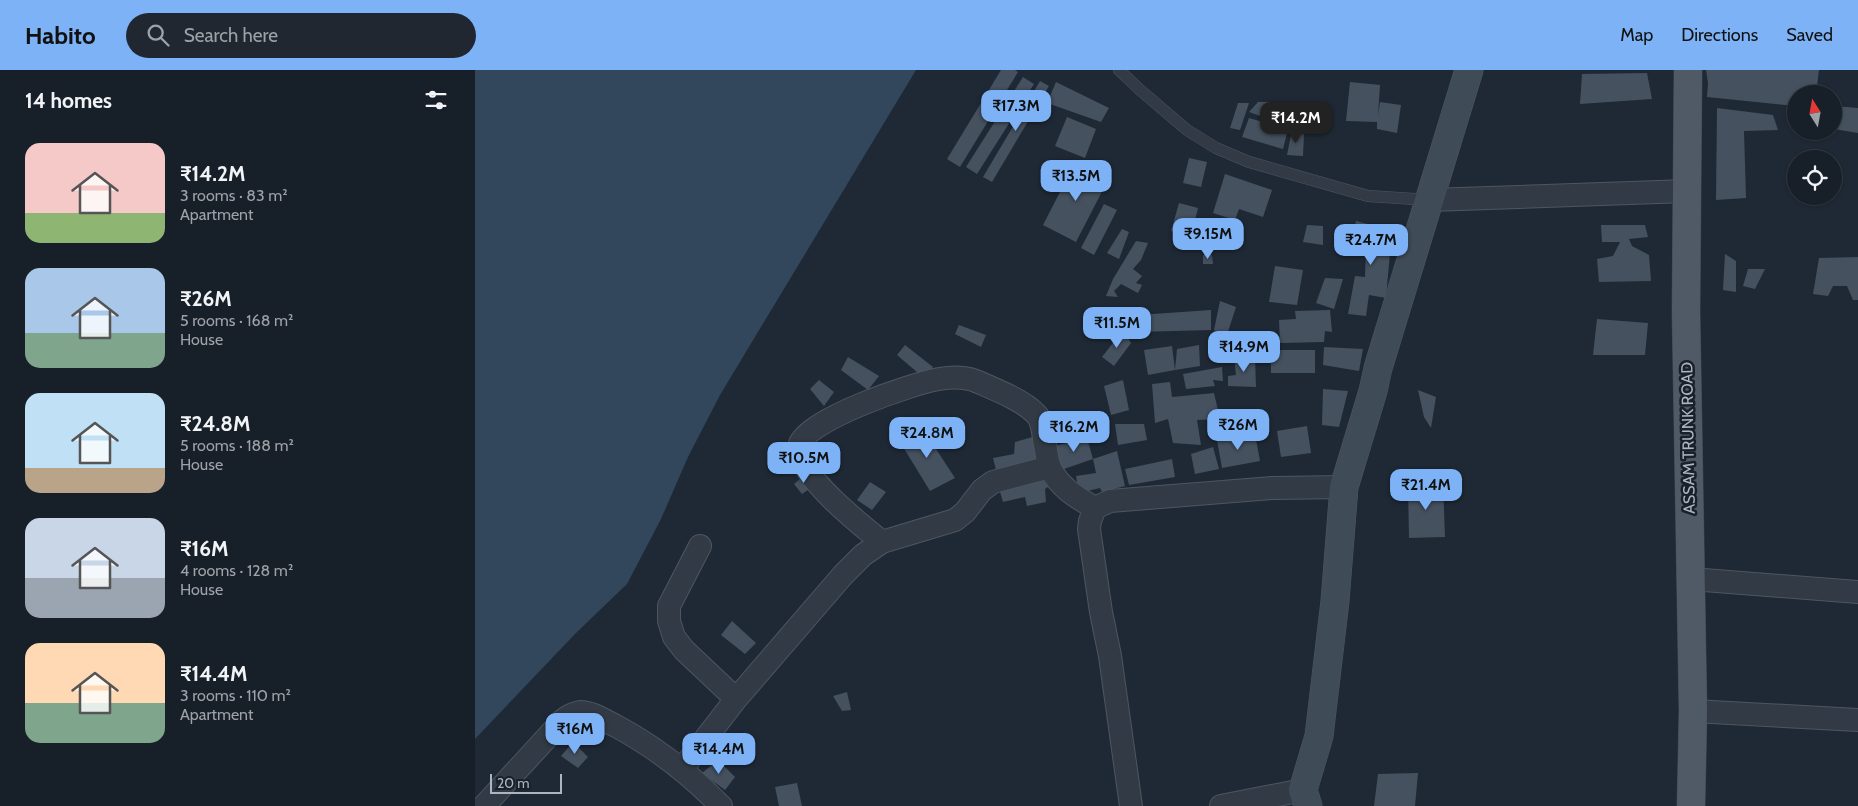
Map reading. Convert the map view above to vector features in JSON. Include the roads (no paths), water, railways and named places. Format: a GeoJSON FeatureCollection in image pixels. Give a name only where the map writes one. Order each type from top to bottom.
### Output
{"type":"FeatureCollection","features":[{"type":"Feature","properties":{"kind":"main road","name":"ASSAM TRUNK ROAD"},"geometry":{"type":"LineString","coordinates":[[1687,70],[1686,312],[1693,710],[1691,806]]}},
{"type":"Feature","properties":{"kind":"street"},"geometry":{"type":"LineString","coordinates":[[1221,806],[1306,798],[1319,736],[1335,601],[1344,487],[1373,391],[1378,368],[1469,70]]}},
{"type":"Feature","properties":{"kind":"street"},"geometry":{"type":"LineString","coordinates":[[1430,200],[1687,191]]}},
{"type":"Feature","properties":{"kind":"street"},"geometry":{"type":"LineString","coordinates":[[882,542],[850,517],[821,488],[806,469],[799,455],[798,446],[804,436],[821,424],[849,410],[912,385],[939,379],[968,378],[1029,407],[1041,422],[1050,467],[1067,490],[1095,508]]}},
{"type":"Feature","properties":{"kind":"street"},"geometry":{"type":"LineString","coordinates":[[682,769],[736,699],[843,575],[863,555],[882,542],[955,520],[993,482],[1050,467]]}},
{"type":"Feature","properties":{"kind":"street"},"geometry":{"type":"LineString","coordinates":[[1131,806],[1110,656],[1101,612],[1089,529],[1095,508],[1110,501],[1273,488],[1344,487]]}},
{"type":"Feature","properties":{"kind":"street"},"geometry":{"type":"LineString","coordinates":[[700,546],[669,606],[669,621],[674,637],[684,650],[736,699]]}},
{"type":"Feature","properties":{"kind":"street"},"geometry":{"type":"LineString","coordinates":[[1691,579],[1858,592]]}},
{"type":"Feature","properties":{"kind":"street"},"geometry":{"type":"LineString","coordinates":[[1693,710],[1858,720]]}},
{"type":"Feature","properties":{"kind":"street"},"geometry":{"type":"LineString","coordinates":[[484,806],[563,720],[571,714],[581,712],[594,715],[647,743],[682,769],[721,806]]}},
{"type":"Feature","properties":{"kind":"lane"},"geometry":{"type":"LineString","coordinates":[[1119,70],[1187,130],[1216,148],[1249,162],[1367,196],[1430,200]]}},
{"type":"Feature","properties":{"kind":"water"},"geometry":{"type":"Polygon","coordinates":[[[475,70],[916,70],[720,395],[688,457],[661,519],[627,584],[575,634],[475,739],[475,70]]]}}]}
